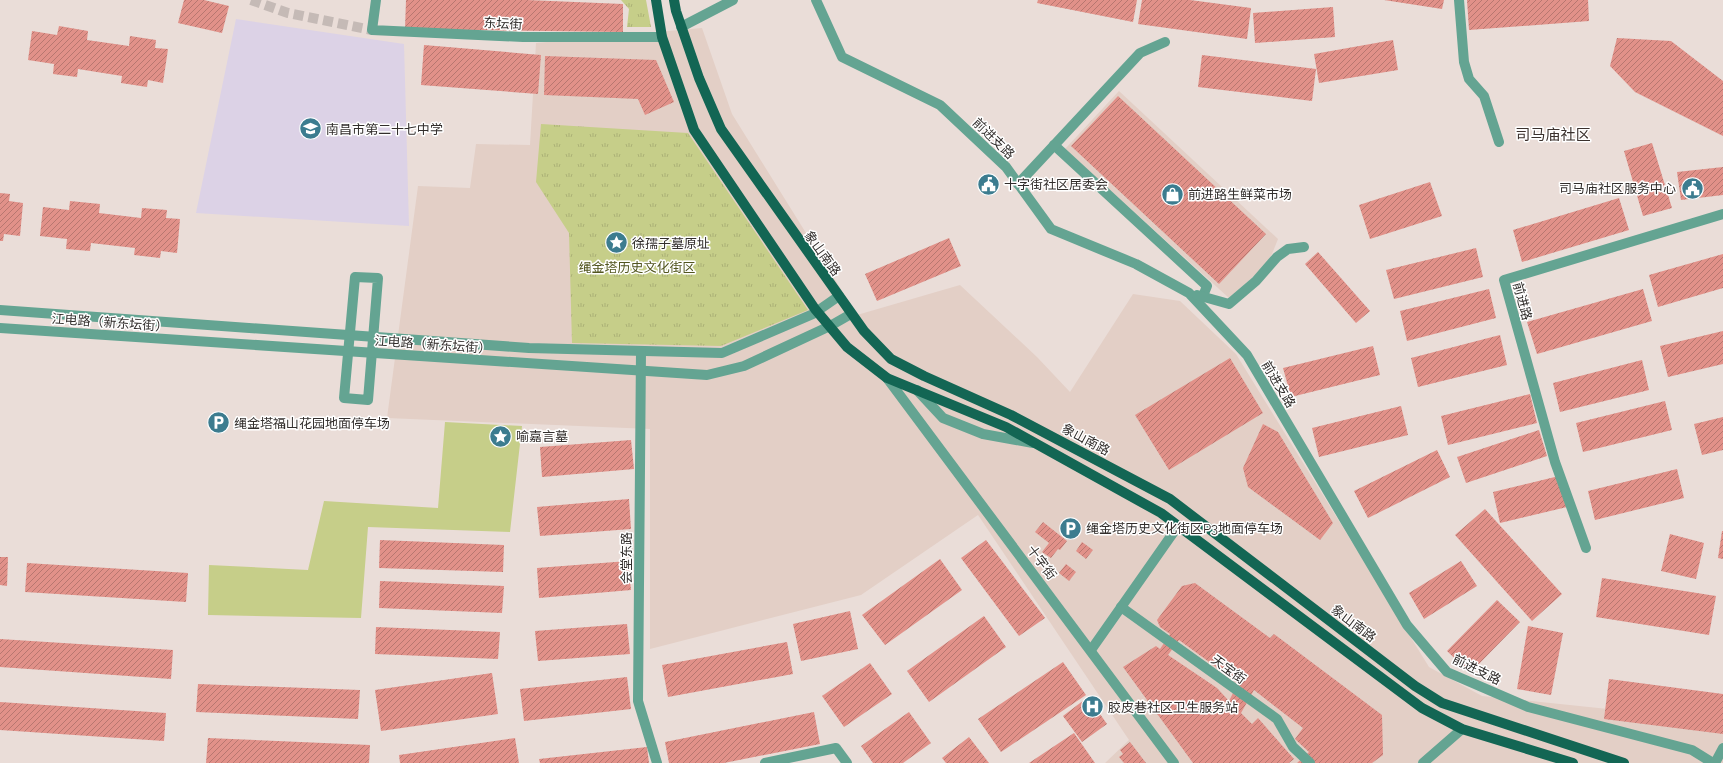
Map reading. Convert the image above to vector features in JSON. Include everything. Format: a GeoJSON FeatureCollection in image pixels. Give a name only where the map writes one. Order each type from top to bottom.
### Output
{"type":"FeatureCollection","features":[{"type":"Feature","properties":{"kind":"main road","name":"象山南路"},"geometry":{"type":"LineString","coordinates":[[656,0],[662,37],[694,130],[817,312],[847,347],[887,378],[1006,427],[1161,513],[1422,708],[1462,729],[1572,763]]}},
{"type":"Feature","properties":{"kind":"main road","name":"象山南路"},"geometry":{"type":"LineString","coordinates":[[674,0],[681,27],[698,78],[721,130],[851,314],[864,331],[891,359],[924,376],[1011,415],[1170,498],[1415,686],[1442,703],[1624,763]]}},
{"type":"Feature","properties":{"kind":"street","name":"东坛街"},"geometry":{"type":"LineString","coordinates":[[376,0],[372,30],[522,37],[662,37]]}},
{"type":"Feature","properties":{"kind":"street"},"geometry":{"type":"LineString","coordinates":[[681,27],[733,0]]}},
{"type":"Feature","properties":{"kind":"street","name":"前进支路"},"geometry":{"type":"LineString","coordinates":[[816,0],[842,56],[940,105],[1006,167],[1051,230],[1136,264],[1189,293],[1247,355],[1406,625],[1447,672],[1528,707],[1692,750],[1714,763]]}},
{"type":"Feature","properties":{"kind":"street"},"geometry":{"type":"LineString","coordinates":[[1459,0],[1464,62],[1469,79],[1484,96],[1499,142]]}},
{"type":"Feature","properties":{"kind":"street"},"geometry":{"type":"LineString","coordinates":[[1018,184],[1140,53],[1165,42]]}},
{"type":"Feature","properties":{"kind":"street"},"geometry":{"type":"LineString","coordinates":[[1054,145],[1207,286],[1203,296]]}},
{"type":"Feature","properties":{"kind":"street","name":"前进路"},"geometry":{"type":"LineString","coordinates":[[1586,548],[1555,462],[1504,280],[1723,214]]}},
{"type":"Feature","properties":{"kind":"street"},"geometry":{"type":"LineString","coordinates":[[1189,293],[1229,304],[1256,281],[1277,257],[1288,249],[1304,247]]}},
{"type":"Feature","properties":{"kind":"street"},"geometry":{"type":"LineString","coordinates":[[355,277],[378,278],[373,336],[368,400],[344,398],[355,277]]}},
{"type":"Feature","properties":{"kind":"street","name":"江电路（新东坛街）"},"geometry":{"type":"LineString","coordinates":[[0,310],[528,348],[722,353],[817,312],[839,296]]}},
{"type":"Feature","properties":{"kind":"street","name":"江电路（新东坛街）"},"geometry":{"type":"LineString","coordinates":[[0,328],[707,375],[744,366],[830,326],[851,314]]}},
{"type":"Feature","properties":{"kind":"street","name":"会堂东路"},"geometry":{"type":"LineString","coordinates":[[641,351],[638,701],[657,763]]}},
{"type":"Feature","properties":{"kind":"street","name":"十字街"},"geometry":{"type":"LineString","coordinates":[[887,378],[1174,763]]}},
{"type":"Feature","properties":{"kind":"street"},"geometry":{"type":"LineString","coordinates":[[916,390],[943,418],[982,434],[1034,443]]}},
{"type":"Feature","properties":{"kind":"street"},"geometry":{"type":"LineString","coordinates":[[1091,650],[1178,526]]}},
{"type":"Feature","properties":{"kind":"street","name":"天宝街"},"geometry":{"type":"LineString","coordinates":[[1121,607],[1277,719],[1294,747],[1310,763]]}},
{"type":"Feature","properties":{"kind":"street"},"geometry":{"type":"LineString","coordinates":[[1423,763],[1462,729]]}},
{"type":"Feature","properties":{"kind":"street"},"geometry":{"type":"LineString","coordinates":[[765,763],[836,748],[847,763]]}},
{"type":"Feature","properties":{"kind":"street"},"geometry":{"type":"LineString","coordinates":[[1714,763],[1723,748]]}},
{"type":"Feature","properties":{"kind":"shaded area","name":"南昌市第二十七中学"},"geometry":{"type":"Polygon","coordinates":[[[236,19],[404,44],[409,226],[196,213],[236,19]]]}},
{"type":"Feature","properties":{"kind":"shaded area","name":"绳金塔历史文化街区"},"geometry":{"type":"Polygon","coordinates":[[[702,28],[732,114],[857,315],[960,285],[1037,357],[1070,392],[1133,294],[1180,301],[1236,354],[1429,667],[1482,696],[1723,721],[1723,763],[1105,763],[1129,740],[978,515],[861,595],[650,649],[650,429],[387,418],[418,186],[470,188],[476,144],[530,145],[536,43],[702,28]]]}},
{"type":"Feature","properties":{"kind":"shaded area","name":"前进路生鲜菜市场"},"geometry":{"type":"Polygon","coordinates":[[[1119,91],[1278,239],[1272,254],[1262,269],[1229,298],[1065,149],[1119,91]]]}},
{"type":"Feature","properties":{"kind":"green space"},"geometry":{"type":"Polygon","coordinates":[[[621,0],[646,0],[651,27],[627,27],[629,9],[621,0]]]}},
{"type":"Feature","properties":{"kind":"green space"},"geometry":{"type":"Polygon","coordinates":[[[541,124],[688,133],[808,310],[721,346],[572,343],[569,233],[536,182],[541,124]]]}},
{"type":"Feature","properties":{"kind":"green space"},"geometry":{"type":"Polygon","coordinates":[[[445,422],[522,426],[510,532],[368,527],[361,618],[208,615],[209,565],[308,570],[324,501],[438,508],[445,422]]]}},
{"type":"Feature","properties":{"kind":"building"},"geometry":{"type":"Polygon","coordinates":[[[184,0],[204,0],[229,6],[222,33],[178,23],[184,0]]]}},
{"type":"Feature","properties":{"kind":"building"},"geometry":{"type":"Polygon","coordinates":[[[406,0],[527,0],[623,4],[623,32],[405,29],[406,0]]]}},
{"type":"Feature","properties":{"kind":"building"},"geometry":{"type":"Polygon","coordinates":[[[1038,0],[1137,0],[1133,22],[1037,3],[1038,0]]]}},
{"type":"Feature","properties":{"kind":"building"},"geometry":{"type":"Polygon","coordinates":[[[1142,0],[1190,0],[1251,8],[1247,39],[1138,24],[1142,0]]]}},
{"type":"Feature","properties":{"kind":"building"},"geometry":{"type":"Polygon","coordinates":[[[1384,0],[1444,0],[1442,9],[1384,0]]]}},
{"type":"Feature","properties":{"kind":"building"},"geometry":{"type":"Polygon","coordinates":[[[1467,0],[1588,0],[1589,21],[1469,30],[1467,0]]]}},
{"type":"Feature","properties":{"kind":"building"},"geometry":{"type":"Polygon","coordinates":[[[1333,7],[1335,37],[1255,43],[1253,13],[1333,7]]]}},
{"type":"Feature","properties":{"kind":"building"},"geometry":{"type":"Polygon","coordinates":[[[59,26],[88,31],[87,40],[129,46],[130,36],[156,40],[155,48],[168,49],[163,83],[148,80],[147,87],[121,83],[122,76],[78,69],[77,77],[53,74],[54,64],[28,60],[32,31],[57,35],[59,26]]]}},
{"type":"Feature","properties":{"kind":"building"},"geometry":{"type":"Polygon","coordinates":[[[1617,38],[1671,41],[1723,81],[1723,136],[1635,92],[1610,66],[1617,38]]]}},
{"type":"Feature","properties":{"kind":"building"},"geometry":{"type":"Polygon","coordinates":[[[1393,40],[1398,70],[1319,83],[1314,54],[1393,40]]]}},
{"type":"Feature","properties":{"kind":"building"},"geometry":{"type":"Polygon","coordinates":[[[424,45],[541,55],[538,94],[421,85],[424,45]]]}},
{"type":"Feature","properties":{"kind":"building"},"geometry":{"type":"Polygon","coordinates":[[[1202,55],[1316,69],[1312,101],[1198,87],[1202,55]]]}},
{"type":"Feature","properties":{"kind":"building"},"geometry":{"type":"Polygon","coordinates":[[[545,56],[656,60],[674,102],[645,115],[638,99],[544,95],[545,56]]]}},
{"type":"Feature","properties":{"kind":"building","name":"前进路生鲜菜市场"},"geometry":{"type":"Polygon","coordinates":[[[1118,96],[1266,234],[1219,284],[1071,146],[1118,96]]]}},
{"type":"Feature","properties":{"kind":"building"},"geometry":{"type":"Polygon","coordinates":[[[1652,143],[1672,208],[1643,216],[1624,151],[1652,143]]]}},
{"type":"Feature","properties":{"kind":"building"},"geometry":{"type":"Polygon","coordinates":[[[1723,167],[1723,195],[1681,200],[1677,172],[1723,167]]]}},
{"type":"Feature","properties":{"kind":"building"},"geometry":{"type":"Polygon","coordinates":[[[1430,182],[1442,216],[1370,239],[1359,205],[1430,182]]]}},
{"type":"Feature","properties":{"kind":"building"},"geometry":{"type":"Polygon","coordinates":[[[0,193],[10,194],[9,201],[23,203],[20,236],[4,234],[3,241],[0,241],[0,193]]]}},
{"type":"Feature","properties":{"kind":"building"},"geometry":{"type":"Polygon","coordinates":[[[1619,198],[1629,230],[1522,262],[1513,230],[1619,198]]]}},
{"type":"Feature","properties":{"kind":"building"},"geometry":{"type":"Polygon","coordinates":[[[70,201],[100,204],[99,213],[141,218],[142,208],[167,210],[166,218],[180,219],[177,253],[161,251],[160,258],[134,255],[135,248],[91,243],[90,251],[66,249],[67,239],[40,236],[43,207],[69,210],[70,201]]]}},
{"type":"Feature","properties":{"kind":"building"},"geometry":{"type":"Polygon","coordinates":[[[949,238],[961,266],[877,301],[865,274],[949,238]]]}},
{"type":"Feature","properties":{"kind":"building"},"geometry":{"type":"Polygon","coordinates":[[[1476,248],[1483,277],[1394,299],[1386,270],[1476,248]]]}},
{"type":"Feature","properties":{"kind":"building"},"geometry":{"type":"Polygon","coordinates":[[[1318,252],[1370,311],[1356,323],[1305,264],[1318,252]]]}},
{"type":"Feature","properties":{"kind":"building"},"geometry":{"type":"Polygon","coordinates":[[[1723,254],[1723,288],[1658,307],[1649,275],[1723,254]]]}},
{"type":"Feature","properties":{"kind":"building"},"geometry":{"type":"Polygon","coordinates":[[[1489,289],[1496,318],[1407,341],[1400,311],[1489,289]]]}},
{"type":"Feature","properties":{"kind":"building"},"geometry":{"type":"Polygon","coordinates":[[[1643,289],[1652,321],[1537,354],[1527,322],[1643,289]]]}},
{"type":"Feature","properties":{"kind":"building"},"geometry":{"type":"Polygon","coordinates":[[[1723,331],[1723,364],[1668,377],[1660,346],[1723,331]]]}},
{"type":"Feature","properties":{"kind":"building"},"geometry":{"type":"Polygon","coordinates":[[[1500,335],[1507,365],[1418,387],[1411,358],[1500,335]]]}},
{"type":"Feature","properties":{"kind":"building"},"geometry":{"type":"Polygon","coordinates":[[[1373,346],[1380,375],[1291,397],[1283,368],[1373,346]]]}},
{"type":"Feature","properties":{"kind":"building"},"geometry":{"type":"Polygon","coordinates":[[[1230,358],[1263,413],[1169,470],[1135,415],[1230,358]]]}},
{"type":"Feature","properties":{"kind":"building"},"geometry":{"type":"Polygon","coordinates":[[[1642,360],[1649,390],[1560,412],[1553,383],[1642,360]]]}},
{"type":"Feature","properties":{"kind":"building"},"geometry":{"type":"Polygon","coordinates":[[[1530,394],[1537,423],[1448,445],[1441,416],[1530,394]]]}},
{"type":"Feature","properties":{"kind":"building"},"geometry":{"type":"Polygon","coordinates":[[[1665,401],[1672,430],[1583,452],[1576,423],[1665,401]]]}},
{"type":"Feature","properties":{"kind":"building"},"geometry":{"type":"Polygon","coordinates":[[[1401,406],[1408,435],[1319,457],[1312,428],[1401,406]]]}},
{"type":"Feature","properties":{"kind":"building"},"geometry":{"type":"Polygon","coordinates":[[[1723,417],[1723,450],[1702,455],[1694,424],[1723,417]]]}},
{"type":"Feature","properties":{"kind":"building"},"geometry":{"type":"Polygon","coordinates":[[[1263,424],[1278,432],[1333,523],[1320,540],[1248,487],[1243,468],[1263,424]]]}},
{"type":"Feature","properties":{"kind":"building"},"geometry":{"type":"Polygon","coordinates":[[[1539,430],[1547,456],[1466,483],[1457,457],[1539,430]]]}},
{"type":"Feature","properties":{"kind":"building"},"geometry":{"type":"Polygon","coordinates":[[[631,440],[634,469],[542,477],[540,447],[631,440]]]}},
{"type":"Feature","properties":{"kind":"building"},"geometry":{"type":"Polygon","coordinates":[[[1437,450],[1450,477],[1368,518],[1354,491],[1437,450]]]}},
{"type":"Feature","properties":{"kind":"building"},"geometry":{"type":"Polygon","coordinates":[[[1677,469],[1684,498],[1595,520],[1588,491],[1677,469]]]}},
{"type":"Feature","properties":{"kind":"building"},"geometry":{"type":"Polygon","coordinates":[[[1559,476],[1567,507],[1500,523],[1493,492],[1559,476]]]}},
{"type":"Feature","properties":{"kind":"building"},"geometry":{"type":"Polygon","coordinates":[[[629,499],[631,529],[540,536],[537,507],[629,499]]]}},
{"type":"Feature","properties":{"kind":"building"},"geometry":{"type":"Polygon","coordinates":[[[1485,509],[1562,594],[1532,621],[1455,535],[1485,509]]]}},
{"type":"Feature","properties":{"kind":"building"},"geometry":{"type":"Polygon","coordinates":[[[1043,522],[1067,541],[1051,558],[1042,552],[1049,543],[1035,532],[1043,522]]]}},
{"type":"Feature","properties":{"kind":"building"},"geometry":{"type":"Polygon","coordinates":[[[1723,531],[1723,559],[1718,558],[1723,531]]]}},
{"type":"Feature","properties":{"kind":"building"},"geometry":{"type":"Polygon","coordinates":[[[1670,534],[1704,543],[1696,579],[1661,571],[1670,534]]]}},
{"type":"Feature","properties":{"kind":"building"},"geometry":{"type":"Polygon","coordinates":[[[380,540],[504,545],[503,572],[379,568],[380,540]]]}},
{"type":"Feature","properties":{"kind":"building"},"geometry":{"type":"Polygon","coordinates":[[[986,540],[1045,618],[1019,636],[961,558],[986,540]]]}},
{"type":"Feature","properties":{"kind":"building"},"geometry":{"type":"Polygon","coordinates":[[[1082,542],[1093,550],[1086,559],[1076,551],[1082,542]]]}},
{"type":"Feature","properties":{"kind":"building"},"geometry":{"type":"Polygon","coordinates":[[[0,557],[8,557],[7,586],[0,585],[0,557]]]}},
{"type":"Feature","properties":{"kind":"building"},"geometry":{"type":"Polygon","coordinates":[[[940,559],[962,590],[885,645],[862,615],[940,559]]]}},
{"type":"Feature","properties":{"kind":"building"},"geometry":{"type":"Polygon","coordinates":[[[628,561],[631,590],[539,598],[537,568],[628,561]]]}},
{"type":"Feature","properties":{"kind":"building"},"geometry":{"type":"Polygon","coordinates":[[[1461,561],[1477,586],[1424,619],[1409,593],[1461,561]]]}},
{"type":"Feature","properties":{"kind":"building"},"geometry":{"type":"Polygon","coordinates":[[[27,563],[188,573],[186,602],[25,592],[27,563]]]}},
{"type":"Feature","properties":{"kind":"building"},"geometry":{"type":"Polygon","coordinates":[[[1066,564],[1076,572],[1069,581],[1059,573],[1066,564]]]}},
{"type":"Feature","properties":{"kind":"building"},"geometry":{"type":"Polygon","coordinates":[[[1602,578],[1716,596],[1709,635],[1596,617],[1602,578]]]}},
{"type":"Feature","properties":{"kind":"building"},"geometry":{"type":"Polygon","coordinates":[[[380,581],[504,586],[502,613],[379,608],[380,581]]]}},
{"type":"Feature","properties":{"kind":"building"},"geometry":{"type":"Polygon","coordinates":[[[1195,583],[1270,638],[1274,634],[1382,715],[1383,755],[1372,763],[1297,763],[1309,752],[1295,739],[1303,728],[1254,690],[1241,713],[1252,724],[1258,718],[1294,759],[1289,763],[1193,763],[1123,667],[1156,646],[1160,649],[1170,634],[1160,627],[1157,620],[1182,586],[1195,583]],[[1179,640],[1168,655],[1217,688],[1229,701],[1238,683],[1179,640]]]}},
{"type":"Feature","properties":{"kind":"building"},"geometry":{"type":"Polygon","coordinates":[[[1497,600],[1520,622],[1470,673],[1447,651],[1497,600]]]}},
{"type":"Feature","properties":{"kind":"building"},"geometry":{"type":"Polygon","coordinates":[[[850,611],[858,649],[801,661],[793,624],[850,611]]]}},
{"type":"Feature","properties":{"kind":"building"},"geometry":{"type":"Polygon","coordinates":[[[984,616],[1006,647],[929,702],[907,671],[984,616]]]}},
{"type":"Feature","properties":{"kind":"building"},"geometry":{"type":"Polygon","coordinates":[[[627,624],[630,654],[538,661],[535,631],[627,624]]]}},
{"type":"Feature","properties":{"kind":"building"},"geometry":{"type":"Polygon","coordinates":[[[1528,626],[1563,633],[1551,695],[1517,689],[1528,626]]]}},
{"type":"Feature","properties":{"kind":"building"},"geometry":{"type":"Polygon","coordinates":[[[376,627],[500,632],[498,659],[375,654],[376,627]]]}},
{"type":"Feature","properties":{"kind":"building"},"geometry":{"type":"Polygon","coordinates":[[[0,639],[173,650],[171,679],[0,667],[0,639]]]}},
{"type":"Feature","properties":{"kind":"building"},"geometry":{"type":"Polygon","coordinates":[[[787,642],[793,674],[668,697],[662,665],[787,642]]]}},
{"type":"Feature","properties":{"kind":"building"},"geometry":{"type":"Polygon","coordinates":[[[1063,662],[1086,695],[1001,752],[978,719],[1063,662]]]}},
{"type":"Feature","properties":{"kind":"building"},"geometry":{"type":"Polygon","coordinates":[[[870,663],[892,694],[844,727],[822,696],[870,663]]]}},
{"type":"Feature","properties":{"kind":"building"},"geometry":{"type":"Polygon","coordinates":[[[492,673],[498,714],[381,731],[375,690],[492,673]]]}},
{"type":"Feature","properties":{"kind":"building"},"geometry":{"type":"Polygon","coordinates":[[[627,677],[631,709],[524,721],[520,689],[627,677]]]}},
{"type":"Feature","properties":{"kind":"building"},"geometry":{"type":"Polygon","coordinates":[[[1609,679],[1723,694],[1723,734],[1604,719],[1609,679]]]}},
{"type":"Feature","properties":{"kind":"building"},"geometry":{"type":"Polygon","coordinates":[[[198,684],[360,690],[358,719],[196,712],[198,684]]]}},
{"type":"Feature","properties":{"kind":"building"},"geometry":{"type":"Polygon","coordinates":[[[1088,697],[1107,724],[1082,742],[1063,716],[1088,697]]]}},
{"type":"Feature","properties":{"kind":"building"},"geometry":{"type":"Polygon","coordinates":[[[0,702],[166,713],[164,741],[0,730],[0,702]]]}},
{"type":"Feature","properties":{"kind":"building"},"geometry":{"type":"Polygon","coordinates":[[[814,712],[820,744],[724,763],[669,763],[665,742],[814,712]]]}},
{"type":"Feature","properties":{"kind":"building"},"geometry":{"type":"Polygon","coordinates":[[[909,712],[931,743],[903,763],[873,763],[861,746],[909,712]]]}},
{"type":"Feature","properties":{"kind":"building"},"geometry":{"type":"Polygon","coordinates":[[[1074,733],[1095,763],[1029,763],[1074,733]]]}},
{"type":"Feature","properties":{"kind":"building"},"geometry":{"type":"Polygon","coordinates":[[[969,737],[989,763],[946,763],[942,758],[969,737]]]}},
{"type":"Feature","properties":{"kind":"building"},"geometry":{"type":"Polygon","coordinates":[[[208,738],[370,745],[369,763],[206,763],[208,738]]]}},
{"type":"Feature","properties":{"kind":"building"},"geometry":{"type":"Polygon","coordinates":[[[515,738],[519,763],[400,763],[399,755],[515,738]]]}},
{"type":"Feature","properties":{"kind":"building"},"geometry":{"type":"Polygon","coordinates":[[[1130,742],[1146,763],[1124,763],[1119,757],[1123,754],[1120,750],[1130,742]]]}},
{"type":"Feature","properties":{"kind":"building"},"geometry":{"type":"Polygon","coordinates":[[[647,747],[649,763],[540,763],[539,759],[647,747]]]}},
{"type":"Feature","properties":{"kind":"tunnel"},"geometry":{"type":"LineString","coordinates":[[251,0],[288,13],[372,30]]}},
{"type":"Feature","properties":{"kind":"place","name":"南昌市第二十七中学"},"geometry":{"type":"Point","coordinates":[310,129]}},
{"type":"Feature","properties":{"kind":"place","name":"十字街社区居委会"},"geometry":{"type":"Point","coordinates":[989,184]}},
{"type":"Feature","properties":{"kind":"place","name":"司马庙社区服务中心"},"geometry":{"type":"Point","coordinates":[1692,188]}},
{"type":"Feature","properties":{"kind":"place","name":"前进路生鲜菜市场"},"geometry":{"type":"Point","coordinates":[1172,194]}},
{"type":"Feature","properties":{"kind":"place","name":"徐孺子墓原址"},"geometry":{"type":"Point","coordinates":[616,243]}},
{"type":"Feature","properties":{"kind":"place","name":"绳金塔福山花园地面停车场"},"geometry":{"type":"Point","coordinates":[218,423]}},
{"type":"Feature","properties":{"kind":"place","name":"喻嘉言墓"},"geometry":{"type":"Point","coordinates":[501,436]}},
{"type":"Feature","properties":{"kind":"place","name":"绳金塔历史文化街区P3地面停车场"},"geometry":{"type":"Point","coordinates":[1070,528]}},
{"type":"Feature","properties":{"kind":"place","name":"胶皮巷社区卫生服务站"},"geometry":{"type":"Point","coordinates":[1093,707]}},
{"type":"Feature","properties":{"kind":"district","name":"司马庙社区"},"geometry":{"type":"Point","coordinates":[1553,135]}}]}
